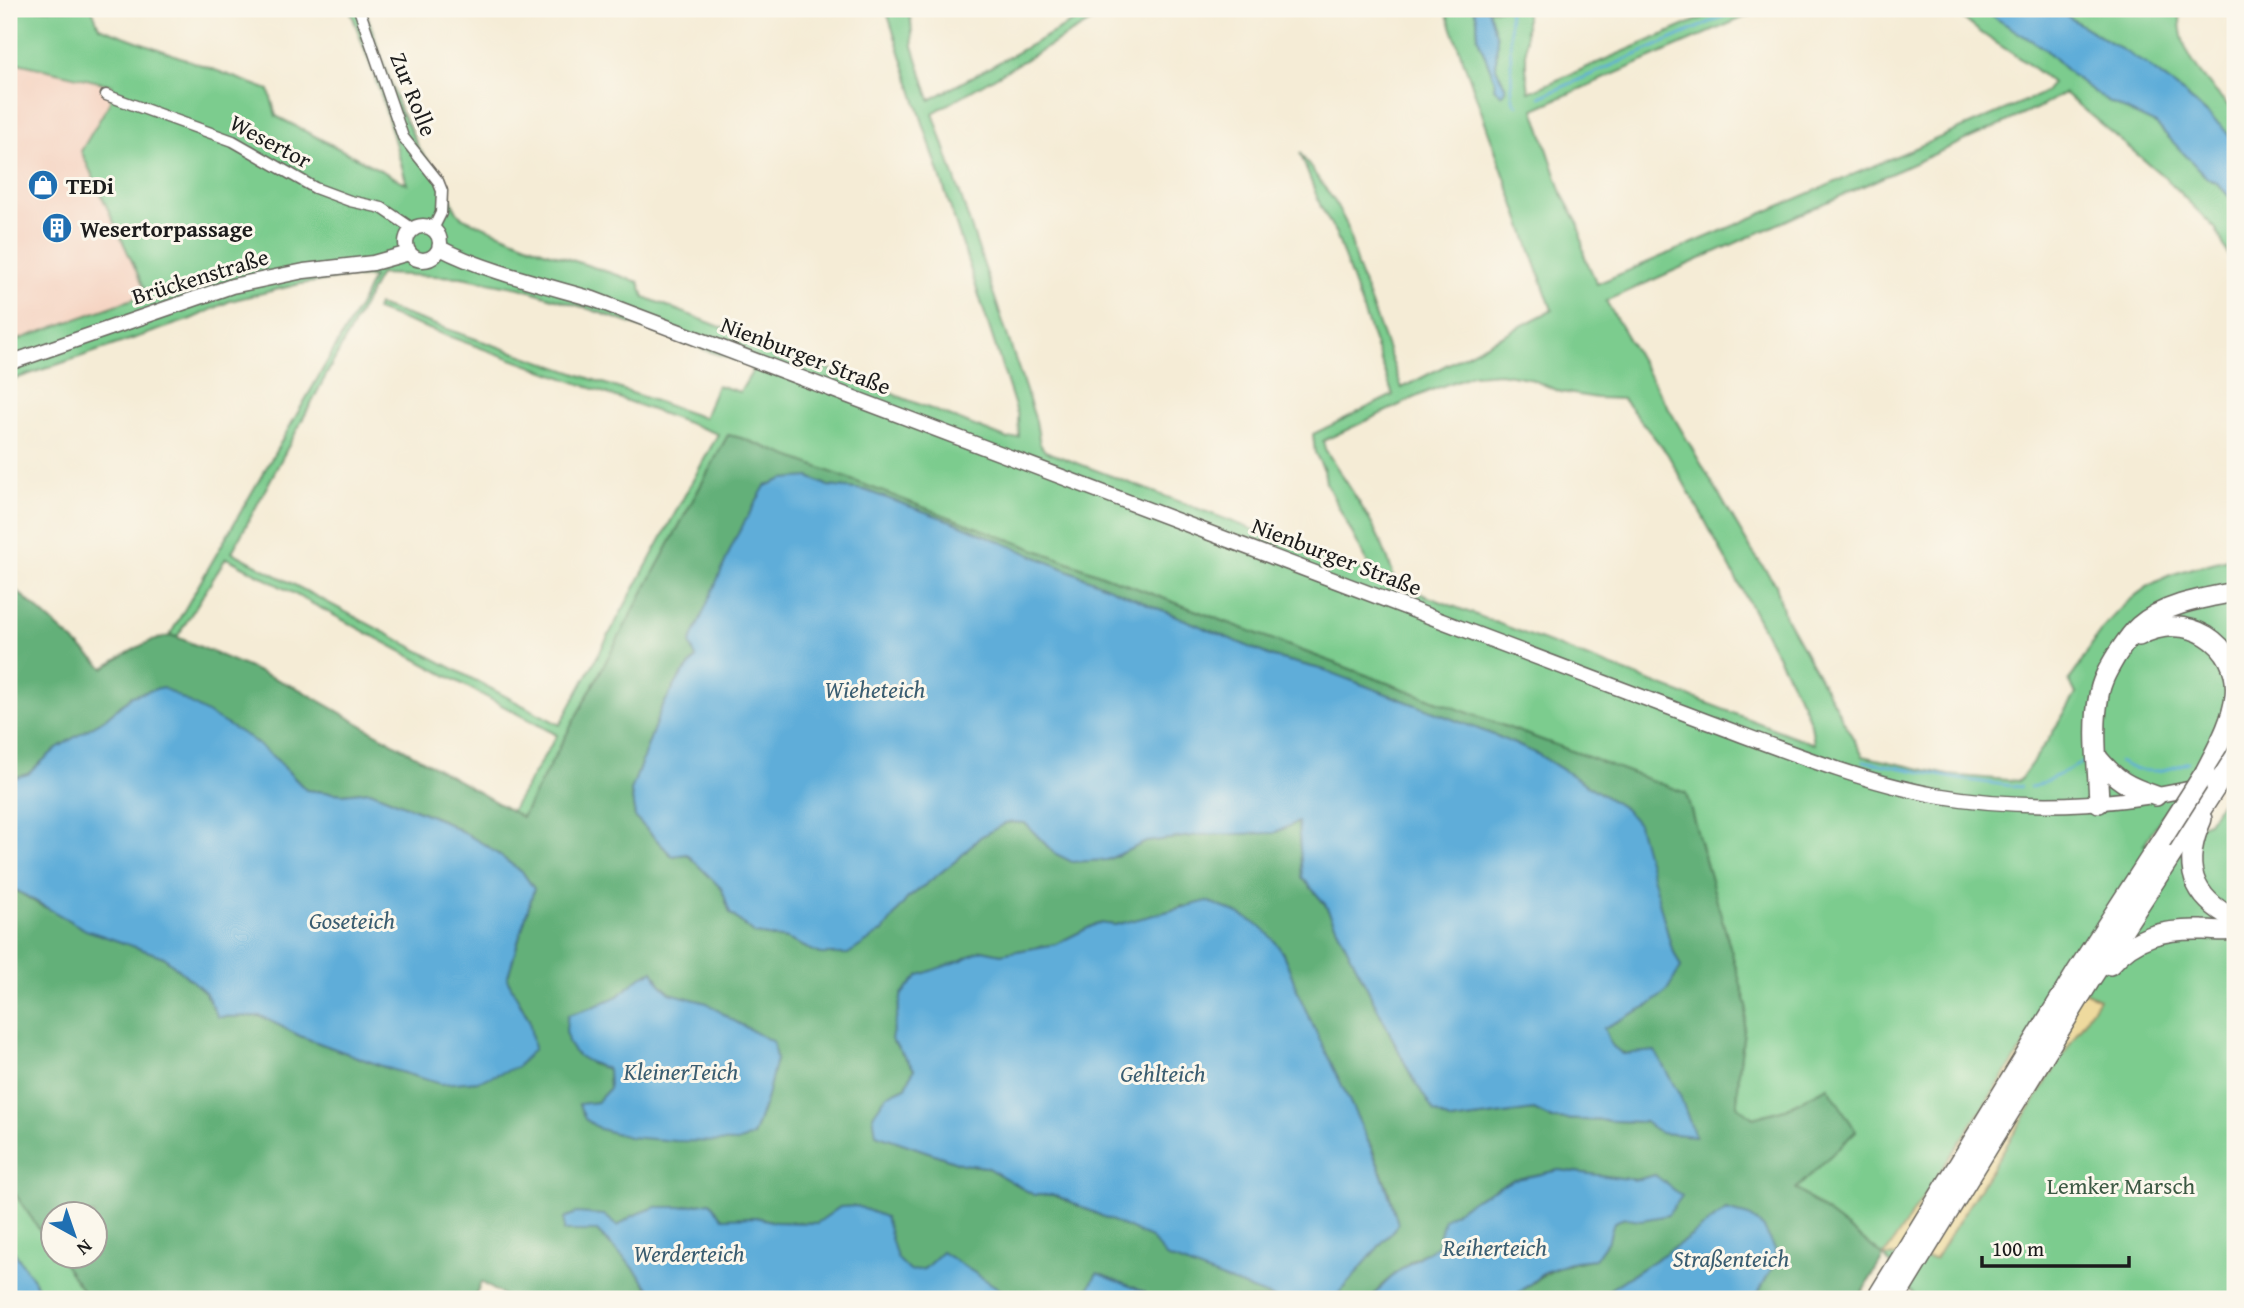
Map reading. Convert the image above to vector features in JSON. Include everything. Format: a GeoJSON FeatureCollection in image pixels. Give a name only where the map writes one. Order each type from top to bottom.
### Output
{"type":"FeatureCollection","features":[{"type":"Feature","properties":{"kind":"highway"},"geometry":{"type":"LineString","coordinates":[[2099,803],[2099,693],[2108,669],[2123,645],[2139,626],[2172,608],[2235,592]]}},
{"type":"Feature","properties":{"kind":"highway"},"geometry":{"type":"LineString","coordinates":[[1895,1299],[1902,1272],[2088,977],[2190,832],[2229,734],[2235,696],[2233,668],[2227,657],[2210,639],[2184,627],[2168,626],[2152,629],[2123,645]]}},
{"type":"Feature","properties":{"kind":"highway"},"geometry":{"type":"LineString","coordinates":[[2097,757],[2112,774],[2128,786],[2156,796]]}},
{"type":"Feature","properties":{"kind":"highway"},"geometry":{"type":"LineString","coordinates":[[1876,1299],[1902,1272],[2073,1008],[2161,841],[2211,780],[2235,757]]}},
{"type":"Feature","properties":{"kind":"highway"},"geometry":{"type":"LineString","coordinates":[[2190,832],[2192,874],[2198,890],[2209,903],[2235,919]]}},
{"type":"Feature","properties":{"kind":"highway"},"geometry":{"type":"LineString","coordinates":[[2088,977],[2145,937],[2184,929],[2235,930]]}},
{"type":"Feature","properties":{"kind":"street","name":"Zur Rolle"},"geometry":{"type":"LineString","coordinates":[[359,9],[404,137],[438,181],[442,191],[441,213],[433,229]]}},
{"type":"Feature","properties":{"kind":"street","name":"Wesertor"},"geometry":{"type":"LineString","coordinates":[[106,95],[233,141],[315,188],[350,201],[382,208],[413,229]]}},
{"type":"Feature","properties":{"kind":"street"},"geometry":{"type":"LineString","coordinates":[[424,226],[433,229],[440,239],[440,248],[433,257],[417,260],[409,253],[407,238],[413,229],[424,226]]}},
{"type":"Feature","properties":{"kind":"street","name":"Nienburger Straße"},"geometry":{"type":"LineString","coordinates":[[440,248],[453,255],[618,309],[1815,761],[1934,794],[2026,804],[2099,803],[2156,796],[2235,777]]}},
{"type":"Feature","properties":{"kind":"street","name":"Brückenstraße"},"geometry":{"type":"LineString","coordinates":[[9,363],[232,286],[304,271],[373,263],[409,253]]}},
{"type":"Feature","properties":{"kind":"shaded area"},"geometry":{"type":"Polygon","coordinates":[[[9,61],[112,85],[110,102],[83,157],[147,294],[9,343],[9,61]]]}},
{"type":"Feature","properties":{"kind":"green space","name":"Lemker Marsch"},"geometry":{"type":"Polygon","coordinates":[[[9,9],[92,9],[99,27],[269,90],[276,116],[407,184],[382,98],[350,9],[365,9],[401,113],[419,148],[443,179],[454,206],[463,218],[544,251],[639,282],[644,297],[1008,439],[1019,437],[1018,416],[886,9],[907,9],[913,46],[930,100],[1096,9],[1113,9],[933,113],[1036,421],[1040,444],[1045,451],[1374,575],[1326,483],[1324,470],[1315,453],[1313,434],[1393,395],[1336,234],[1321,207],[1300,153],[1335,202],[1347,225],[1357,266],[1402,388],[1552,310],[1445,9],[1474,9],[1478,38],[1488,64],[1495,81],[1506,88],[1496,68],[1497,37],[1488,9],[1526,9],[1526,68],[1529,92],[1723,9],[1763,9],[1534,109],[1563,196],[1579,225],[1584,255],[1597,284],[2044,93],[2052,83],[1976,29],[1954,9],[1981,9],[2045,49],[2073,76],[2108,102],[2156,124],[2207,178],[2217,183],[2235,203],[2235,269],[2216,229],[2163,176],[2064,93],[2042,106],[1606,301],[1752,551],[1776,585],[1784,614],[1863,756],[1948,775],[2019,781],[2076,694],[2069,680],[2095,639],[2118,611],[2157,581],[2235,557],[2235,734],[2212,740],[2144,844],[2161,841],[2208,822],[2235,780],[2235,1299],[1917,1299],[1884,1256],[1796,1189],[1828,1087],[1785,1109],[1753,1118],[1737,1105],[1747,1006],[1685,793],[741,438],[728,435],[522,817],[511,811],[557,735],[231,560],[226,558],[177,637],[170,635],[362,301],[373,277],[300,284],[230,301],[191,319],[9,381],[9,343],[147,294],[81,151],[110,102],[112,85],[9,61],[9,9]],[[380,274],[232,552],[560,725],[718,434],[376,310],[378,305],[704,418],[717,385],[740,392],[752,372],[749,365],[520,288],[461,277],[380,274]],[[1500,373],[1472,375],[1429,391],[1323,441],[1325,449],[1375,531],[1395,584],[1814,744],[1811,724],[1802,702],[1703,517],[1667,453],[1623,399],[1561,392],[1528,378],[1500,373]]]}},
{"type":"Feature","properties":{"kind":"green space"},"geometry":{"type":"Polygon","coordinates":[[[2055,9],[2181,9],[2180,25],[2188,53],[2205,79],[2235,113],[2235,143],[2216,122],[2174,85],[2055,9]]]}},
{"type":"Feature","properties":{"kind":"green space"},"geometry":{"type":"Polygon","coordinates":[[[728,435],[741,438],[1387,683],[1686,793],[1747,1006],[1737,1105],[1753,1118],[1785,1109],[1828,1087],[1856,1131],[1796,1189],[1884,1256],[1858,1299],[1755,1299],[1775,1262],[1768,1240],[1756,1221],[1726,1210],[1595,1299],[1511,1299],[1559,1267],[1595,1259],[1609,1239],[1613,1222],[1625,1218],[1642,1220],[1655,1175],[1636,1180],[1559,1170],[1513,1180],[1475,1199],[1437,1246],[1412,1260],[1382,1285],[1371,1299],[1334,1299],[1398,1224],[1388,1189],[1372,1148],[1302,1002],[1282,951],[1183,906],[1115,925],[1098,923],[1056,944],[1001,954],[982,950],[962,960],[891,1039],[914,1069],[906,1087],[886,1096],[877,1134],[963,1164],[986,1167],[1034,1195],[1054,1195],[1152,1238],[1167,1257],[1277,1299],[1150,1299],[1145,1292],[1097,1273],[1083,1299],[1015,1299],[943,1253],[924,1269],[910,1272],[840,1207],[818,1223],[775,1222],[756,1217],[723,1219],[710,1202],[682,1207],[656,1207],[633,1216],[618,1226],[564,1231],[597,1231],[631,1265],[658,1299],[509,1299],[481,1282],[474,1299],[89,1299],[68,1270],[108,1270],[108,1200],[38,1200],[38,1227],[9,1185],[9,886],[40,905],[164,957],[205,992],[218,1017],[261,1016],[300,1036],[387,1068],[441,1084],[529,1019],[507,979],[534,889],[523,873],[487,846],[442,820],[370,791],[343,794],[306,790],[277,760],[132,696],[105,719],[57,748],[28,774],[9,779],[9,584],[104,668],[129,652],[169,636],[299,689],[522,817],[728,435]],[[809,477],[661,709],[631,791],[635,817],[672,856],[687,854],[722,889],[730,913],[755,934],[787,939],[820,954],[883,931],[907,899],[958,859],[980,837],[1008,822],[1025,823],[1054,853],[1107,860],[1146,842],[1298,821],[1302,877],[1325,904],[1410,1073],[1435,1112],[1451,1121],[1534,1110],[1552,1119],[1645,1122],[1661,1133],[1695,1135],[1636,1054],[1623,1053],[1614,1048],[1603,1027],[1650,1005],[1681,967],[1671,946],[1656,893],[1625,809],[1539,755],[1499,737],[1324,670],[1273,657],[956,523],[864,490],[828,486],[809,477]],[[653,971],[610,1000],[568,1015],[591,1064],[608,1069],[609,1089],[597,1102],[579,1105],[753,1136],[766,1100],[776,1059],[773,1043],[734,1021],[670,993],[660,984],[653,971]]]}},
{"type":"Feature","properties":{"kind":"green space"},"geometry":{"type":"Polygon","coordinates":[[[9,1185],[38,1227],[38,1270],[68,1270],[89,1299],[46,1299],[9,1244],[9,1185]]]}},
{"type":"Feature","properties":{"kind":"sand"},"geometry":{"type":"Polygon","coordinates":[[[2066,983],[2099,998],[1935,1259],[1884,1256],[2066,983]]]}},
{"type":"Feature","properties":{"kind":"water"},"geometry":{"type":"Polygon","coordinates":[[[1474,9],[1488,9],[1497,37],[1496,68],[1506,88],[1502,95],[1494,88],[1495,81],[1478,38],[1474,9]]]}},
{"type":"Feature","properties":{"kind":"water"},"geometry":{"type":"Polygon","coordinates":[[[1981,9],[2055,9],[2147,65],[2186,95],[2223,128],[2235,143],[2235,203],[2217,183],[2207,178],[2156,124],[2108,102],[2073,76],[2045,49],[1981,9]]]}},
{"type":"Feature","properties":{"kind":"water","name":"Wieheteich"},"geometry":{"type":"Polygon","coordinates":[[[809,477],[828,486],[864,490],[956,523],[1273,657],[1324,670],[1499,737],[1539,755],[1625,809],[1638,824],[1671,946],[1681,967],[1666,992],[1650,1005],[1604,1028],[1611,1045],[1623,1054],[1655,1051],[1680,1096],[1695,1136],[1661,1133],[1645,1122],[1552,1119],[1534,1110],[1451,1121],[1434,1112],[1410,1073],[1325,904],[1302,877],[1298,822],[1274,833],[1200,835],[1146,842],[1107,860],[1072,862],[1054,853],[1025,823],[1008,822],[980,837],[958,859],[907,899],[883,931],[848,954],[820,954],[787,939],[755,934],[730,913],[722,889],[687,854],[672,856],[635,817],[631,791],[661,709],[680,677],[696,658],[690,643],[735,539],[765,486],[783,479],[809,477]]]}},
{"type":"Feature","properties":{"kind":"water","name":"Goseteich"},"geometry":{"type":"Polygon","coordinates":[[[162,687],[250,738],[277,760],[306,790],[343,794],[370,791],[441,820],[487,846],[523,873],[534,889],[507,979],[529,1020],[534,1049],[517,1067],[479,1081],[441,1084],[387,1068],[300,1036],[261,1016],[218,1017],[205,992],[164,957],[86,930],[9,886],[9,779],[28,774],[57,748],[105,719],[132,696],[162,687]]]}},
{"type":"Feature","properties":{"kind":"water","name":"Gehlteich"},"geometry":{"type":"Polygon","coordinates":[[[1207,901],[1251,921],[1264,930],[1278,946],[1367,1140],[1389,1195],[1398,1224],[1334,1299],[1277,1299],[1263,1294],[1166,1257],[1151,1238],[1055,1195],[1034,1195],[986,1167],[963,1164],[876,1134],[873,1115],[886,1096],[906,1087],[914,1069],[891,1039],[902,994],[919,975],[982,950],[1001,954],[1056,944],[1098,923],[1115,925],[1207,901]]]}},
{"type":"Feature","properties":{"kind":"water","name":"KleinerTeich"},"geometry":{"type":"Polygon","coordinates":[[[653,971],[660,984],[670,993],[707,1003],[773,1042],[776,1059],[766,1100],[753,1136],[737,1142],[629,1137],[600,1129],[585,1119],[579,1104],[597,1102],[609,1089],[608,1069],[588,1062],[569,1045],[566,1027],[568,1015],[618,996],[639,978],[653,971]]]}},
{"type":"Feature","properties":{"kind":"water","name":"Reiherteich"},"geometry":{"type":"Polygon","coordinates":[[[1559,1170],[1636,1180],[1655,1175],[1682,1196],[1668,1215],[1642,1220],[1625,1218],[1614,1222],[1609,1239],[1595,1259],[1575,1261],[1545,1272],[1511,1299],[1371,1299],[1401,1270],[1437,1246],[1444,1219],[1475,1199],[1513,1180],[1559,1170]]]}},
{"type":"Feature","properties":{"kind":"water","name":"Werderteich"},"geometry":{"type":"Polygon","coordinates":[[[710,1202],[723,1218],[756,1217],[775,1222],[817,1223],[840,1207],[857,1206],[885,1217],[897,1258],[910,1271],[924,1269],[942,1252],[1015,1299],[658,1299],[631,1265],[597,1231],[564,1231],[564,1218],[576,1213],[604,1215],[618,1226],[632,1216],[656,1207],[682,1207],[710,1202]]]}},
{"type":"Feature","properties":{"kind":"water","name":"Straßenteich"},"geometry":{"type":"Polygon","coordinates":[[[1726,1210],[1749,1216],[1764,1228],[1775,1249],[1775,1262],[1755,1299],[1595,1299],[1687,1239],[1726,1210]]]}},
{"type":"Feature","properties":{"kind":"water"},"geometry":{"type":"Polygon","coordinates":[[[9,1244],[46,1299],[9,1299],[9,1244]]]}},
{"type":"Feature","properties":{"kind":"water"},"geometry":{"type":"Polygon","coordinates":[[[1097,1273],[1145,1292],[1150,1299],[1083,1299],[1097,1273]]]}},
{"type":"Feature","properties":{"kind":"waterway"},"geometry":{"type":"LineString","coordinates":[[1509,9],[1512,93],[1514,103],[1518,105]]}},
{"type":"Feature","properties":{"kind":"waterway"},"geometry":{"type":"LineString","coordinates":[[1540,97],[1740,9]]}},
{"type":"Feature","properties":{"kind":"waterway"},"geometry":{"type":"LineString","coordinates":[[1864,761],[1958,779],[2021,787]]}},
{"type":"Feature","properties":{"kind":"waterway"},"geometry":{"type":"LineString","coordinates":[[2030,787],[2084,762]]}},
{"type":"Feature","properties":{"kind":"waterway"},"geometry":{"type":"LineString","coordinates":[[2119,762],[2145,771],[2170,768],[2188,762]]}},
{"type":"Feature","properties":{"kind":"place","name":"TEDi"},"geometry":{"type":"Point","coordinates":[43,185]}},
{"type":"Feature","properties":{"kind":"place","name":"Wesertorpassage"},"geometry":{"type":"Point","coordinates":[57,228]}}]}
